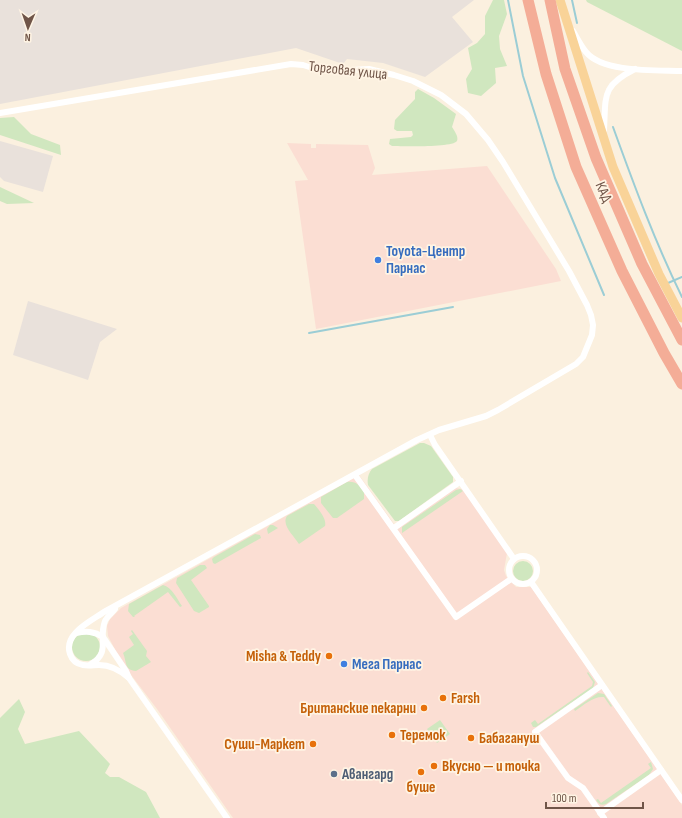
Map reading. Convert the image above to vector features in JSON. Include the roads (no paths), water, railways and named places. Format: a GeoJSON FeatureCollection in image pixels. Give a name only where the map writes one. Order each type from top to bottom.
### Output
{"type":"FeatureCollection","features":[{"type":"Feature","properties":{"kind":"highway","name":"КАД"},"geometry":{"type":"LineString","coordinates":[[528,0],[546,74],[576,167],[622,272],[664,353],[682,384]]}},
{"type":"Feature","properties":{"kind":"highway","name":"КАД"},"geometry":{"type":"LineString","coordinates":[[550,0],[565,68],[596,158],[642,264],[682,340]]}},
{"type":"Feature","properties":{"kind":"main road"},"geometry":{"type":"LineString","coordinates":[[560,0],[613,167],[659,274],[682,318]]}},
{"type":"Feature","properties":{"kind":"street"},"geometry":{"type":"LineString","coordinates":[[568,23],[587,53],[600,63],[635,69],[682,71]]}},
{"type":"Feature","properties":{"kind":"street","name":"Торговая улица"},"geometry":{"type":"LineString","coordinates":[[0,113],[291,64],[303,65],[318,70],[334,72],[369,69],[414,81],[441,95],[466,114],[488,140],[507,168],[569,271],[587,305],[593,325],[592,335],[588,347],[576,364],[486,416],[439,430],[430,435]]}},
{"type":"Feature","properties":{"kind":"street"},"geometry":{"type":"LineString","coordinates":[[603,138],[605,98],[611,85],[620,76],[635,69]]}},
{"type":"Feature","properties":{"kind":"street"},"geometry":{"type":"LineString","coordinates":[[129,678],[117,669],[108,666],[83,665],[76,663],[69,651],[69,644],[74,634],[80,628],[104,612],[430,435],[514,559]]}},
{"type":"Feature","properties":{"kind":"street"},"geometry":{"type":"LineString","coordinates":[[356,475],[456,617],[511,579]]}},
{"type":"Feature","properties":{"kind":"street"},"geometry":{"type":"LineString","coordinates":[[394,528],[461,481]]}},
{"type":"Feature","properties":{"kind":"street"},"geometry":{"type":"LineString","coordinates":[[523,556],[534,562],[536,566],[536,575],[531,582],[523,585],[518,584],[511,579],[508,570],[514,559],[523,556]]}},
{"type":"Feature","properties":{"kind":"street"},"geometry":{"type":"LineString","coordinates":[[531,582],[682,800]]}},
{"type":"Feature","properties":{"kind":"street"},"geometry":{"type":"LineString","coordinates":[[89,665],[100,658],[106,620],[119,605]]}},
{"type":"Feature","properties":{"kind":"street"},"geometry":{"type":"LineString","coordinates":[[74,634],[89,631],[97,633],[103,637],[126,671],[129,678],[226,818]]}},
{"type":"Feature","properties":{"kind":"street"},"geometry":{"type":"LineString","coordinates":[[602,685],[535,732],[568,778],[583,788],[602,815],[661,770]]}},
{"type":"Feature","properties":{"kind":"waterway"},"geometry":{"type":"LineString","coordinates":[[508,0],[523,76],[555,178],[604,295]]}},
{"type":"Feature","properties":{"kind":"waterway"},"geometry":{"type":"LineString","coordinates":[[572,0],[577,23]]}},
{"type":"Feature","properties":{"kind":"waterway"},"geometry":{"type":"LineString","coordinates":[[613,127],[654,234],[682,297]]}},
{"type":"Feature","properties":{"kind":"waterway"},"geometry":{"type":"LineString","coordinates":[[668,283],[682,277]]}},
{"type":"Feature","properties":{"kind":"waterway"},"geometry":{"type":"LineString","coordinates":[[309,333],[453,307]]}},
{"type":"Feature","properties":{"kind":"place","name":"Toyota-Центр Парнас"},"geometry":{"type":"Point","coordinates":[378,260]}},
{"type":"Feature","properties":{"kind":"place","name":"Misha & Teddy"},"geometry":{"type":"Point","coordinates":[329,656]}},
{"type":"Feature","properties":{"kind":"place","name":"Мега Парнас"},"geometry":{"type":"Point","coordinates":[344,664]}},
{"type":"Feature","properties":{"kind":"place","name":"Farsh"},"geometry":{"type":"Point","coordinates":[443,698]}},
{"type":"Feature","properties":{"kind":"place","name":"Британские пекарни"},"geometry":{"type":"Point","coordinates":[424,708]}},
{"type":"Feature","properties":{"kind":"place","name":"Теремок"},"geometry":{"type":"Point","coordinates":[392,735]}},
{"type":"Feature","properties":{"kind":"place","name":"Бабагануш"},"geometry":{"type":"Point","coordinates":[471,738]}},
{"type":"Feature","properties":{"kind":"place","name":"Суши-Маркет"},"geometry":{"type":"Point","coordinates":[313,744]}},
{"type":"Feature","properties":{"kind":"place","name":"Вкусно — и точка"},"geometry":{"type":"Point","coordinates":[434,766]}},
{"type":"Feature","properties":{"kind":"place","name":"буше"},"geometry":{"type":"Point","coordinates":[421,772]}},
{"type":"Feature","properties":{"kind":"place","name":"Авангард"},"geometry":{"type":"Point","coordinates":[334,774]}}]}
